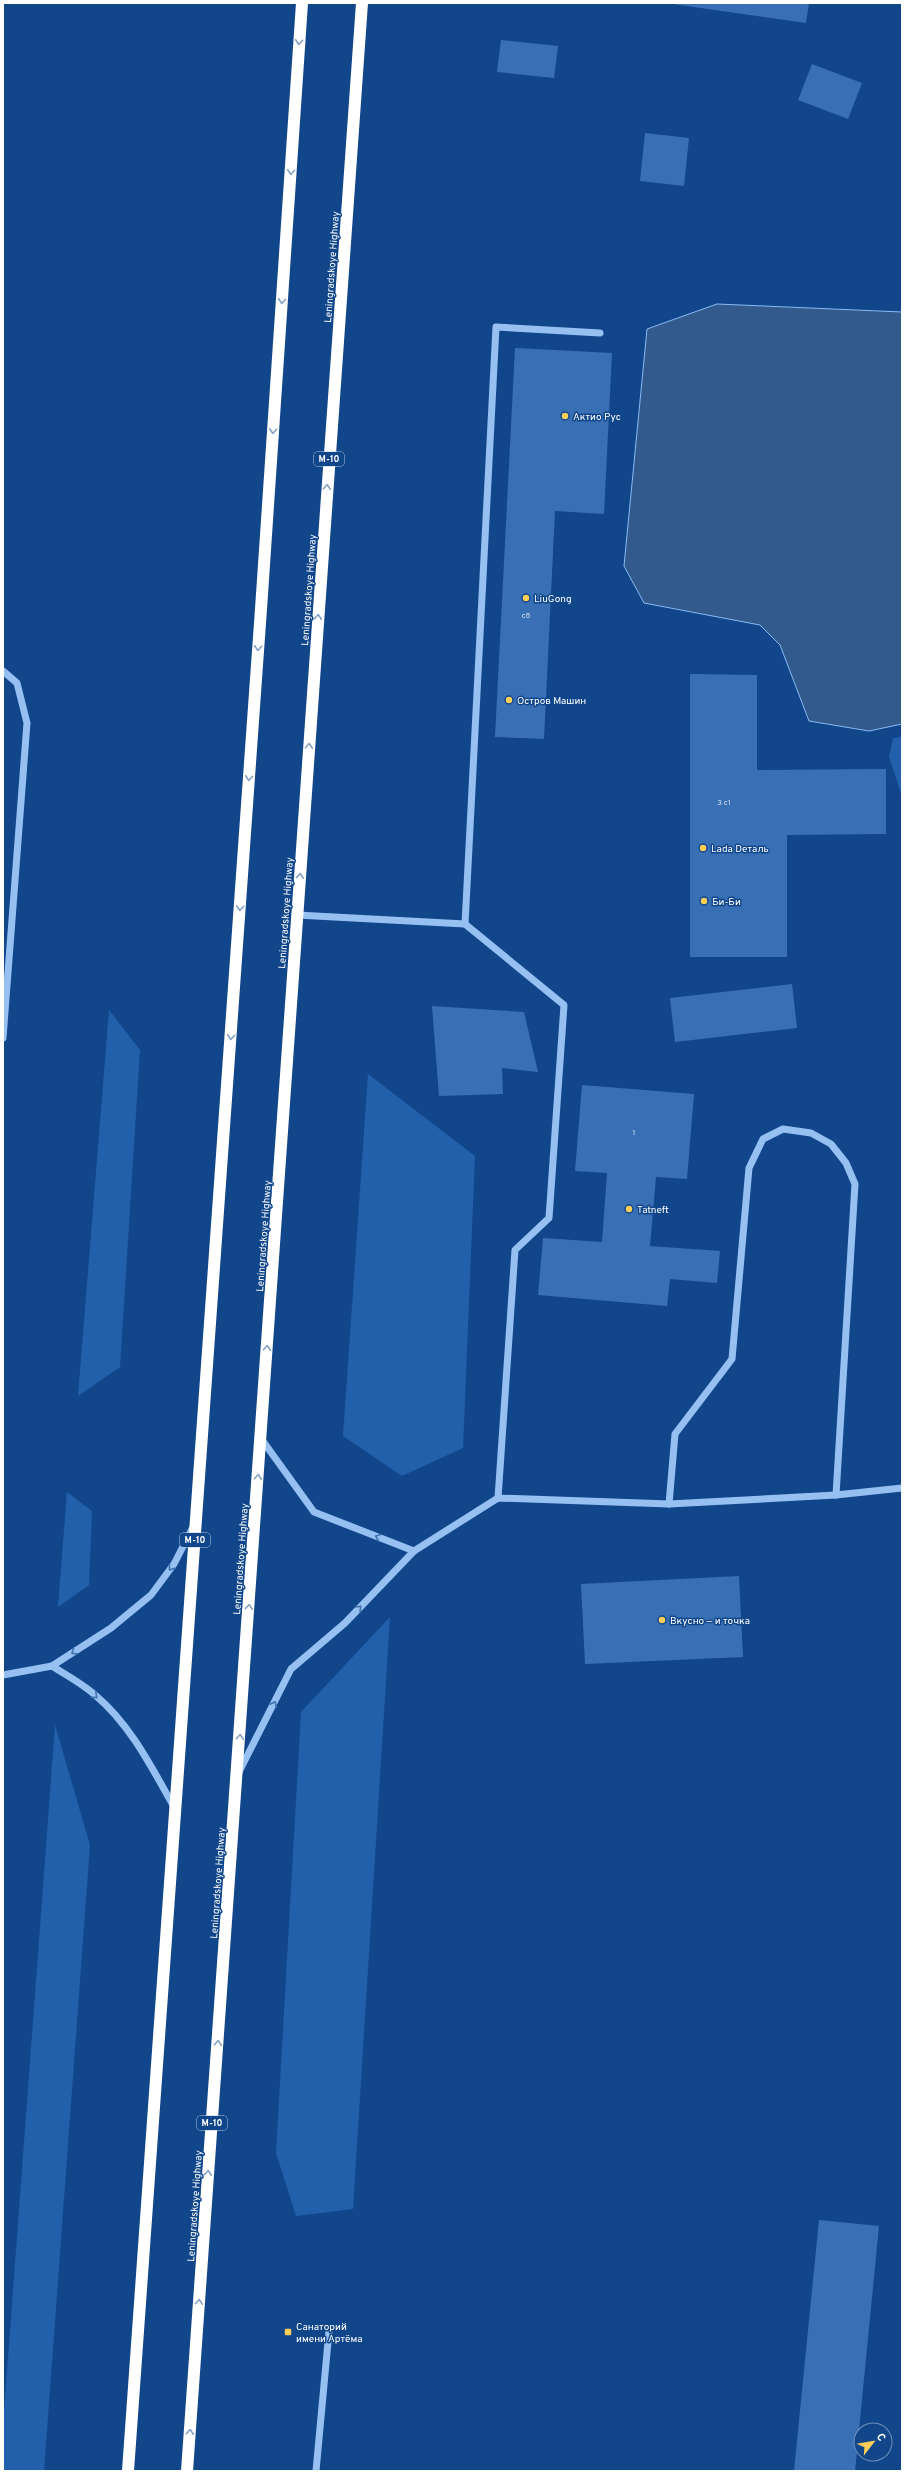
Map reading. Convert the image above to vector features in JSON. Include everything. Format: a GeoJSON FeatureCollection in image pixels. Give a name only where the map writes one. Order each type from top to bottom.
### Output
{"type":"FeatureCollection","features":[{"type":"Feature","properties":{"kind":"highway","name":"М-10"},"geometry":{"type":"LineString","coordinates":[[128,2471],[302,3]]}},
{"type":"Feature","properties":{"kind":"highway","name":"Leningradskoye Highway"},"geometry":{"type":"LineString","coordinates":[[188,2471],[362,3]]}},
{"type":"Feature","properties":{"kind":"street"},"geometry":{"type":"LineString","coordinates":[[465,924],[496,327],[600,333]]}},
{"type":"Feature","properties":{"kind":"street"},"geometry":{"type":"LineString","coordinates":[[3,672],[17,683],[27,723],[3,1038]]}},
{"type":"Feature","properties":{"kind":"street"},"geometry":{"type":"LineString","coordinates":[[297,915],[465,924],[564,1005],[549,1218],[515,1250],[498,1498]]}},
{"type":"Feature","properties":{"kind":"street"},"geometry":{"type":"LineString","coordinates":[[669,1504],[675,1434],[732,1359],[749,1168],[763,1139],[783,1129],[811,1133],[831,1144],[846,1164],[855,1184],[836,1495]]}},
{"type":"Feature","properties":{"kind":"street"},"geometry":{"type":"LineString","coordinates":[[260,1437],[314,1512],[414,1551]]}},
{"type":"Feature","properties":{"kind":"street"},"geometry":{"type":"LineString","coordinates":[[237,1776],[292,1669],[345,1622],[414,1551],[498,1498],[669,1504],[836,1495],[902,1488]]}},
{"type":"Feature","properties":{"kind":"street"},"geometry":{"type":"LineString","coordinates":[[3,1675],[52,1666],[111,1628],[151,1595],[174,1564],[196,1521]]}},
{"type":"Feature","properties":{"kind":"street"},"geometry":{"type":"LineString","coordinates":[[52,1666],[95,1694],[120,1722],[148,1760],[175,1809]]}},
{"type":"Feature","properties":{"kind":"street"},"geometry":{"type":"LineString","coordinates":[[316,2471],[329,2331]]}},
{"type":"Feature","properties":{"kind":"shaded area"},"geometry":{"type":"Polygon","coordinates":[[[717,304],[902,312],[902,724],[869,731],[809,721],[780,645],[760,625],[644,603],[624,566],[647,329],[717,304]]]}},
{"type":"Feature","properties":{"kind":"shaded area"},"geometry":{"type":"Polygon","coordinates":[[[902,737],[902,796],[889,757],[893,738],[902,737]]]}},
{"type":"Feature","properties":{"kind":"shaded area"},"geometry":{"type":"Polygon","coordinates":[[[109,1010],[140,1050],[120,1367],[78,1396],[109,1010]]]}},
{"type":"Feature","properties":{"kind":"shaded area"},"geometry":{"type":"Polygon","coordinates":[[[368,1074],[475,1156],[463,1448],[402,1476],[343,1436],[368,1074]]]}},
{"type":"Feature","properties":{"kind":"shaded area"},"geometry":{"type":"Polygon","coordinates":[[[67,1492],[92,1511],[89,1585],[58,1607],[67,1492]]]}},
{"type":"Feature","properties":{"kind":"shaded area"},"geometry":{"type":"Polygon","coordinates":[[[390,1617],[353,2209],[296,2216],[276,2153],[301,1712],[390,1617]]]}},
{"type":"Feature","properties":{"kind":"shaded area"},"geometry":{"type":"Polygon","coordinates":[[[55,1725],[90,1845],[44,2471],[3,2471],[3,2425],[55,1725]]]}},
{"type":"Feature","properties":{"kind":"building"},"geometry":{"type":"Polygon","coordinates":[[[666,3],[809,3],[806,23],[666,3]]]}},
{"type":"Feature","properties":{"kind":"building"},"geometry":{"type":"Polygon","coordinates":[[[501,40],[558,46],[554,78],[497,72],[501,40]]]}},
{"type":"Feature","properties":{"kind":"building"},"geometry":{"type":"Polygon","coordinates":[[[812,64],[862,83],[848,119],[798,100],[812,64]]]}},
{"type":"Feature","properties":{"kind":"building"},"geometry":{"type":"Polygon","coordinates":[[[645,133],[689,138],[684,186],[640,181],[645,133]]]}},
{"type":"Feature","properties":{"kind":"building"},"geometry":{"type":"Polygon","coordinates":[[[515,348],[612,353],[604,514],[555,511],[544,739],[495,737],[515,348]]]}},
{"type":"Feature","properties":{"kind":"building"},"geometry":{"type":"Polygon","coordinates":[[[690,674],[757,675],[757,770],[886,769],[886,834],[787,835],[787,957],[690,957],[690,674]]]}},
{"type":"Feature","properties":{"kind":"building"},"geometry":{"type":"Polygon","coordinates":[[[792,984],[797,1028],[675,1042],[670,998],[792,984]]]}},
{"type":"Feature","properties":{"kind":"building"},"geometry":{"type":"Polygon","coordinates":[[[432,1006],[524,1012],[538,1072],[502,1068],[503,1094],[439,1096],[432,1006]]]}},
{"type":"Feature","properties":{"kind":"building"},"geometry":{"type":"Polygon","coordinates":[[[582,1085],[694,1094],[687,1179],[656,1177],[650,1246],[720,1251],[717,1283],[670,1279],[667,1306],[538,1295],[543,1238],[602,1242],[607,1173],[575,1171],[582,1085]]]}},
{"type":"Feature","properties":{"kind":"building","name":"Вкусно — и точка"},"geometry":{"type":"Polygon","coordinates":[[[739,1576],[743,1657],[585,1664],[581,1584],[739,1576]]]}},
{"type":"Feature","properties":{"kind":"building"},"geometry":{"type":"Polygon","coordinates":[[[819,2220],[879,2226],[860,2422],[853,2422],[853,2462],[856,2462],[855,2471],[794,2471],[819,2220]]]}},
{"type":"Feature","properties":{"kind":"place","name":"Актио Рус"},"geometry":{"type":"Point","coordinates":[565,416]}},
{"type":"Feature","properties":{"kind":"place","name":"LiuGong"},"geometry":{"type":"Point","coordinates":[526,598]}},
{"type":"Feature","properties":{"kind":"place","name":"Остров Машин"},"geometry":{"type":"Point","coordinates":[509,700]}},
{"type":"Feature","properties":{"kind":"place","name":"Lada Dеталь"},"geometry":{"type":"Point","coordinates":[703,848]}},
{"type":"Feature","properties":{"kind":"place","name":"Би-Би"},"geometry":{"type":"Point","coordinates":[704,901]}},
{"type":"Feature","properties":{"kind":"place","name":"Tatneft"},"geometry":{"type":"Point","coordinates":[629,1209]}},
{"type":"Feature","properties":{"kind":"place","name":"Вкусно — и точка"},"geometry":{"type":"Point","coordinates":[662,1620]}},
{"type":"Feature","properties":{"kind":"place","name":"Санаторий имени Артёма"},"geometry":{"type":"Point","coordinates":[288,2332]}}]}
